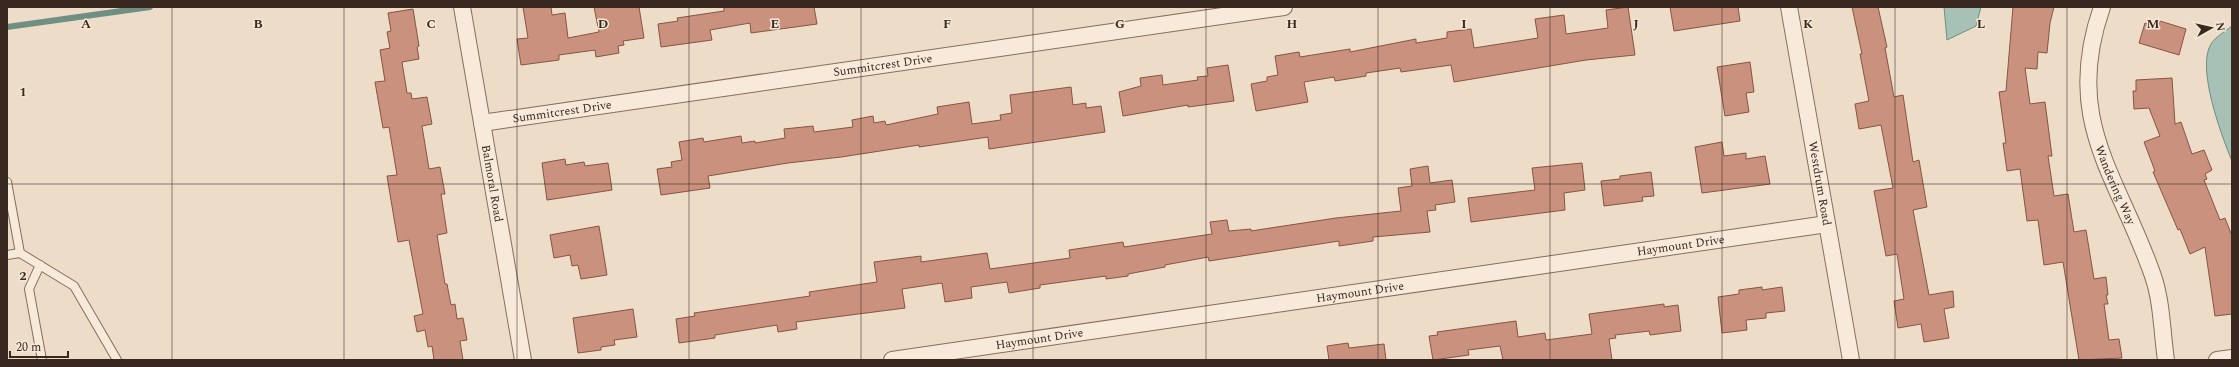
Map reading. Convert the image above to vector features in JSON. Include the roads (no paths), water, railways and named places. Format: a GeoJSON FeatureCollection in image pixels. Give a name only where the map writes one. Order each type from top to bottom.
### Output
{"type":"FeatureCollection","features":[{"type":"Feature","properties":{"kind":"street","name":"Balmoral Road"},"geometry":{"type":"LineString","coordinates":[[462,7],[523,360]]}},
{"type":"Feature","properties":{"kind":"street","name":"Summitcrest Drive"},"geometry":{"type":"LineString","coordinates":[[482,123],[1284,7]]}},
{"type":"Feature","properties":{"kind":"street","name":"Westdrum Road"},"geometry":{"type":"LineString","coordinates":[[1789,7],[1851,360]]}},
{"type":"Feature","properties":{"kind":"street","name":"Wandering Way"},"geometry":{"type":"LineString","coordinates":[[2102,7],[2096,26],[2090,66],[2088,98],[2092,123],[2101,154],[2154,278],[2166,360]]}},
{"type":"Feature","properties":{"kind":"street","name":"Haymount Drive"},"geometry":{"type":"LineString","coordinates":[[892,360],[1827,224]]}},
{"type":"Feature","properties":{"kind":"street"},"geometry":{"type":"LineString","coordinates":[[2217,360],[2232,358]]}},
{"type":"Feature","properties":{"kind":"lane"},"geometry":{"type":"LineString","coordinates":[[7,182],[20,253]]}},
{"type":"Feature","properties":{"kind":"lane"},"geometry":{"type":"LineString","coordinates":[[7,255],[20,253],[74,286],[117,360]]}},
{"type":"Feature","properties":{"kind":"lane"},"geometry":{"type":"LineString","coordinates":[[40,265],[29,289],[42,360]]}},
{"type":"Feature","properties":{"kind":"waterway"},"geometry":{"type":"LineString","coordinates":[[7,27],[150,7]]}}]}
